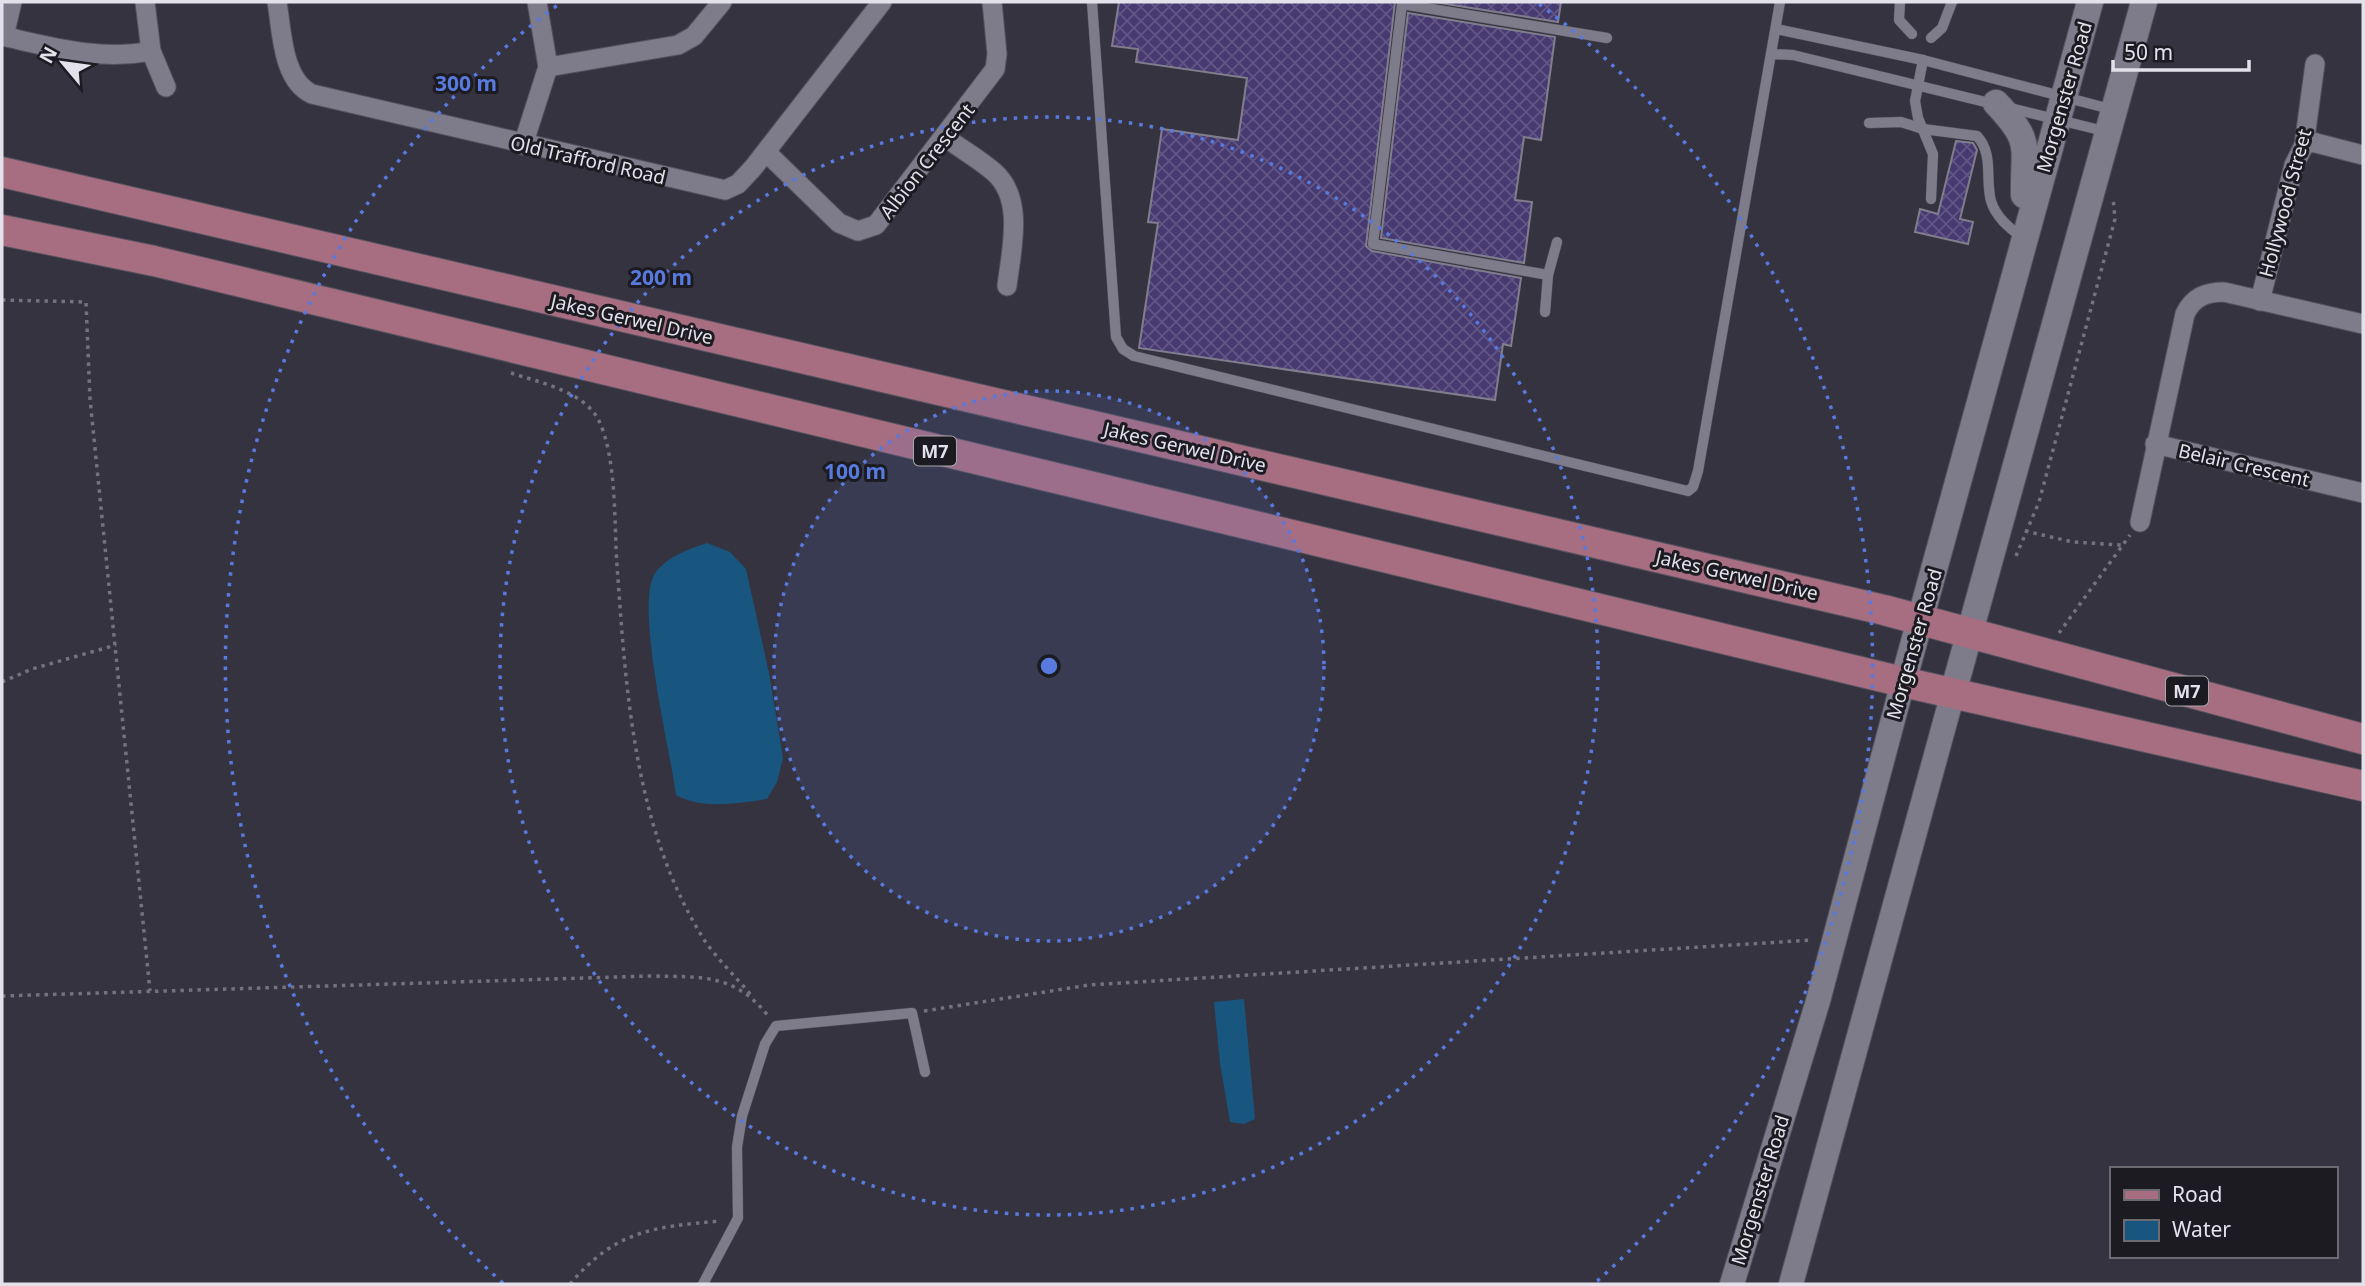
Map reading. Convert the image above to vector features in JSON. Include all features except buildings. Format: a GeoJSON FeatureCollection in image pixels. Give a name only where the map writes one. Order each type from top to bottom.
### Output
{"type":"FeatureCollection","features":[{"type":"Feature","properties":{"kind":"main road","name":"Morgenster Road"},"geometry":{"type":"LineString","coordinates":[[1903,682],[2091,2]]}},
{"type":"Feature","properties":{"kind":"main road"},"geometry":{"type":"LineString","coordinates":[[1953,693],[2144,2]]}},
{"type":"Feature","properties":{"kind":"main road"},"geometry":{"type":"LineString","coordinates":[[1996,103],[2014,121],[2024,141],[2027,158],[2024,192],[2026,234]]}},
{"type":"Feature","properties":{"kind":"main road","name":"Jakes Gerwel Drive"},"geometry":{"type":"LineString","coordinates":[[2,172],[1605,544],[1969,633],[2363,739]]}},
{"type":"Feature","properties":{"kind":"main road","name":"M7"},"geometry":{"type":"LineString","coordinates":[[2,230],[154,261],[481,342],[1903,682],[2363,786]]}},
{"type":"Feature","properties":{"kind":"street"},"geometry":{"type":"LineString","coordinates":[[12,2],[3,36],[93,55],[117,56],[151,51]]}},
{"type":"Feature","properties":{"kind":"street"},"geometry":{"type":"LineString","coordinates":[[145,2],[151,51],[166,87]]}},
{"type":"Feature","properties":{"kind":"street","name":"Old Trafford Road"},"geometry":{"type":"LineString","coordinates":[[277,2],[291,74],[304,90],[320,97],[724,190],[738,184],[766,152],[882,2]]}},
{"type":"Feature","properties":{"kind":"street"},"geometry":{"type":"LineString","coordinates":[[523,145],[548,67],[537,2]]}},
{"type":"Feature","properties":{"kind":"street"},"geometry":{"type":"LineString","coordinates":[[548,67],[678,45],[694,36],[722,2]]}},
{"type":"Feature","properties":{"kind":"street","name":"Albion Crescent"},"geometry":{"type":"LineString","coordinates":[[766,152],[839,223],[858,231],[867,230],[884,218],[995,69],[997,54],[992,2]]}},
{"type":"Feature","properties":{"kind":"street","name":"Hollywood Street"},"geometry":{"type":"LineString","coordinates":[[2260,301],[2294,165],[2304,145],[2315,64]]}},
{"type":"Feature","properties":{"kind":"street"},"geometry":{"type":"LineString","coordinates":[[945,137],[995,173],[1009,194],[1013,229],[1007,286]]}},
{"type":"Feature","properties":{"kind":"street"},"geometry":{"type":"LineString","coordinates":[[2304,145],[2312,142],[2363,155]]}},
{"type":"Feature","properties":{"kind":"street","name":"Belair Crescent"},"geometry":{"type":"LineString","coordinates":[[2363,324],[2216,292],[2204,294],[2188,308],[2155,444],[2363,493]]}},
{"type":"Feature","properties":{"kind":"street"},"geometry":{"type":"LineString","coordinates":[[2140,522],[2155,444]]}},
{"type":"Feature","properties":{"kind":"street","name":"Morgenster Road"},"geometry":{"type":"LineString","coordinates":[[1732,1284],[1835,938],[1903,682]]}},
{"type":"Feature","properties":{"kind":"street"},"geometry":{"type":"LineString","coordinates":[[1791,1284],[1953,693]]}},
{"type":"Feature","properties":{"kind":"lane"},"geometry":{"type":"LineString","coordinates":[[1092,2],[1116,337],[1123,349],[1134,356],[1688,491],[1693,487],[1698,471],[1780,2]]}},
{"type":"Feature","properties":{"kind":"lane"},"geometry":{"type":"LineString","coordinates":[[1900,2],[1899,20],[1913,34]]}},
{"type":"Feature","properties":{"kind":"lane"},"geometry":{"type":"LineString","coordinates":[[1931,38],[1942,28],[1952,2]]}},
{"type":"Feature","properties":{"kind":"lane"},"geometry":{"type":"LineString","coordinates":[[1548,275],[1373,244],[1402,4],[1606,38]]}},
{"type":"Feature","properties":{"kind":"lane"},"geometry":{"type":"LineString","coordinates":[[1776,29],[1923,60],[2060,107],[2111,121]]}},
{"type":"Feature","properties":{"kind":"lane"},"geometry":{"type":"LineString","coordinates":[[1770,54],[1793,55],[1996,103],[2060,107],[2111,121]]}},
{"type":"Feature","properties":{"kind":"lane"},"geometry":{"type":"LineString","coordinates":[[1923,60],[1916,111],[1933,154],[1931,199]]}},
{"type":"Feature","properties":{"kind":"lane"},"geometry":{"type":"LineString","coordinates":[[1869,123],[1892,121],[1923,129],[1974,135],[1986,150],[1991,200],[1997,214],[2026,234]]}},
{"type":"Feature","properties":{"kind":"lane"},"geometry":{"type":"LineString","coordinates":[[1545,312],[1548,275],[1557,242]]}},
{"type":"Feature","properties":{"kind":"lane"},"geometry":{"type":"LineString","coordinates":[[703,1284],[737,1218],[737,1147],[741,1116],[765,1044],[776,1026],[912,1013],[925,1072]]}},
{"type":"Feature","properties":{"kind":"path"},"geometry":{"type":"LineString","coordinates":[[2113,193],[2115,219],[2106,257],[2039,502],[2025,531],[2073,542],[2122,545]]}},
{"type":"Feature","properties":{"kind":"path"},"geometry":{"type":"LineString","coordinates":[[2,300],[86,302],[90,399],[150,991]]}},
{"type":"Feature","properties":{"kind":"path"},"geometry":{"type":"LineString","coordinates":[[481,342],[493,363],[509,373],[576,397],[597,418],[609,457],[624,666],[639,768],[666,864],[704,940],[776,1026]]}},
{"type":"Feature","properties":{"kind":"path"},"geometry":{"type":"LineString","coordinates":[[2062,633],[2140,522]]}},
{"type":"Feature","properties":{"kind":"path"},"geometry":{"type":"LineString","coordinates":[[2,682],[33,669],[116,645]]}},
{"type":"Feature","properties":{"kind":"path"},"geometry":{"type":"LineString","coordinates":[[912,1013],[1089,985],[1835,938]]}},
{"type":"Feature","properties":{"kind":"path"},"geometry":{"type":"LineString","coordinates":[[2,996],[663,976],[716,979],[734,985],[757,1002]]}},
{"type":"Feature","properties":{"kind":"path"},"geometry":{"type":"LineString","coordinates":[[570,1284],[602,1251],[640,1231],[737,1218]]}},
{"type":"Feature","properties":{"kind":"water"},"geometry":{"type":"Polygon","coordinates":[[[707,543],[730,552],[746,569],[769,673],[783,758],[777,782],[767,799],[709,804],[686,800],[676,795],[655,679],[649,613],[650,588],[661,566],[680,554],[707,543]]]}},
{"type":"Feature","properties":{"kind":"water"},"geometry":{"type":"Polygon","coordinates":[[[1244,999],[1255,1119],[1244,1124],[1230,1122],[1220,1063],[1214,1002],[1244,999]]]}}]}
